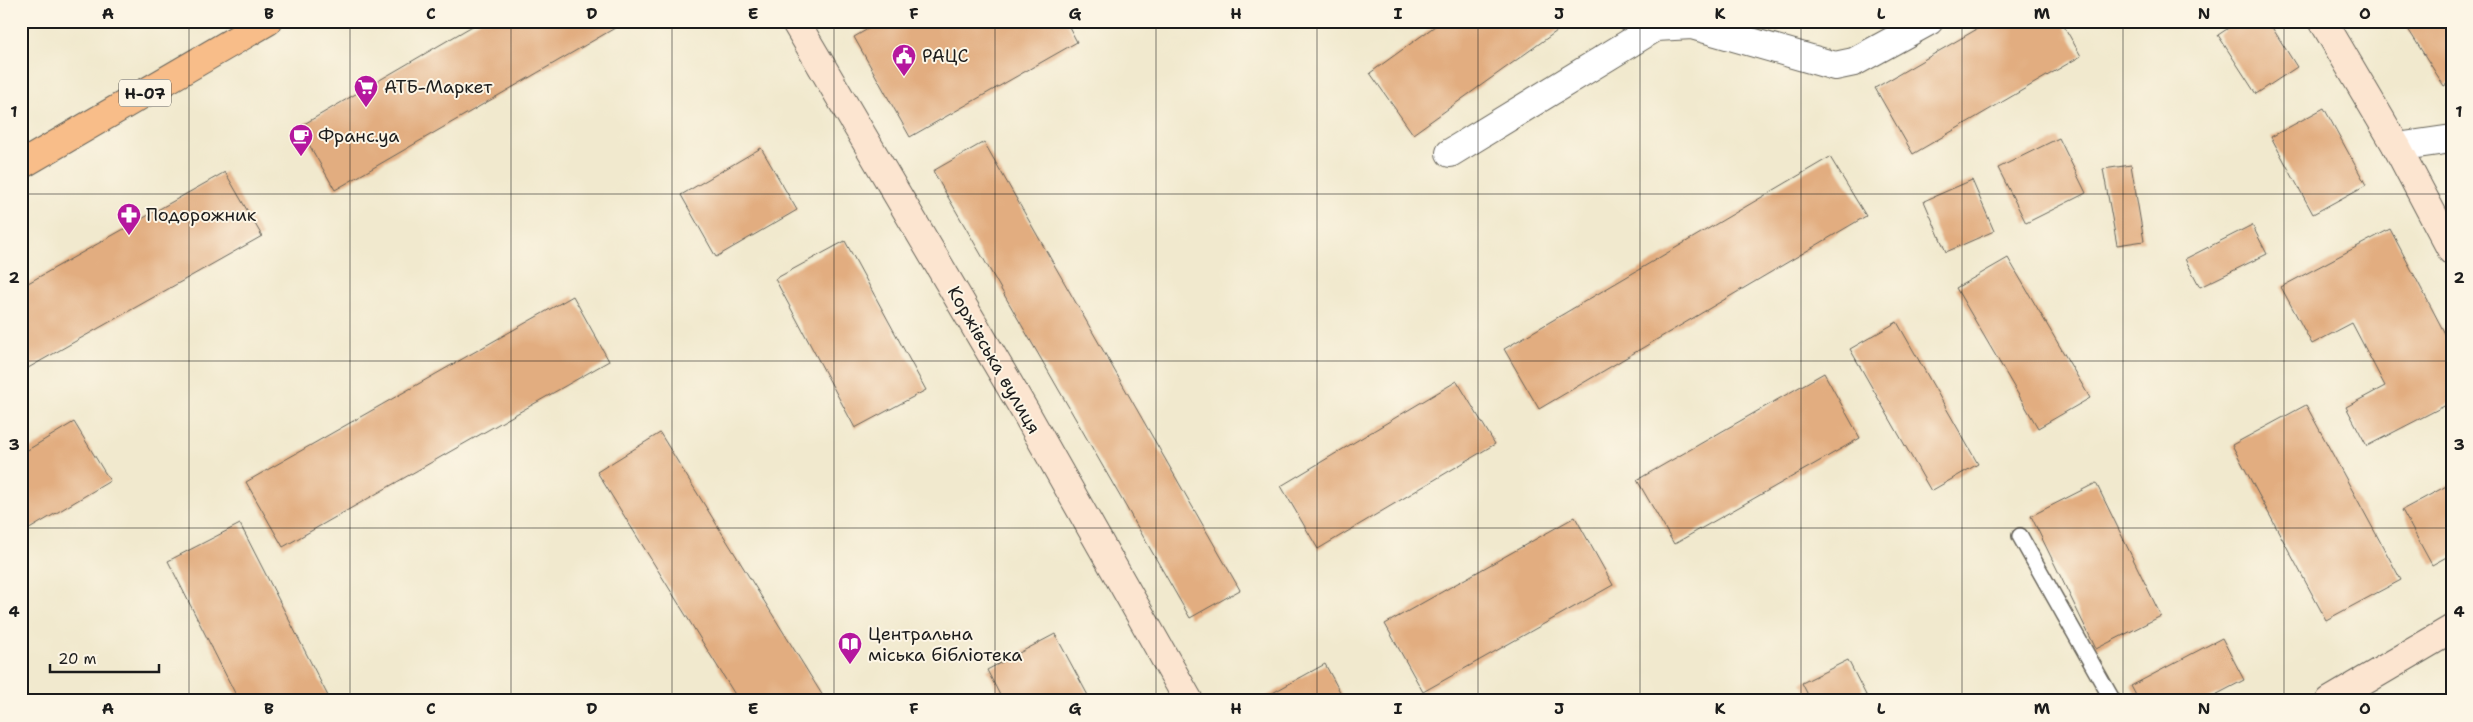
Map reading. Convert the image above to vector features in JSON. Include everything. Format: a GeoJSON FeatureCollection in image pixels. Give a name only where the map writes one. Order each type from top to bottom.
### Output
{"type":"FeatureCollection","features":[{"type":"Feature","properties":{"kind":"main road","name":"Н-07"},"geometry":{"type":"LineString","coordinates":[[21,164],[268,21]]}},
{"type":"Feature","properties":{"kind":"street","name":"Коржівська вулиця"},"geometry":{"type":"LineString","coordinates":[[795,21],[1026,413],[1189,701]]}},
{"type":"Feature","properties":{"kind":"street"},"geometry":{"type":"LineString","coordinates":[[1450,153],[1656,27],[1692,25],[1835,66],[1854,62],[1929,21]]}},
{"type":"Feature","properties":{"kind":"street"},"geometry":{"type":"LineString","coordinates":[[2323,21],[2397,147],[2452,251]]}},
{"type":"Feature","properties":{"kind":"street"},"geometry":{"type":"LineString","coordinates":[[2397,147],[2452,139]]}},
{"type":"Feature","properties":{"kind":"street"},"geometry":{"type":"LineString","coordinates":[[2330,701],[2452,629]]}},
{"type":"Feature","properties":{"kind":"lane"},"geometry":{"type":"LineString","coordinates":[[2020,536],[2113,701]]}},
{"type":"Feature","properties":{"kind":"building"},"geometry":{"type":"Polygon","coordinates":[[[21,21],[37,21],[21,30],[21,21]]]}},
{"type":"Feature","properties":{"kind":"building"},"geometry":{"type":"Polygon","coordinates":[[[481,21],[627,21],[335,190],[299,127],[481,21]]]}},
{"type":"Feature","properties":{"kind":"building"},"geometry":{"type":"Polygon","coordinates":[[[882,21],[1066,21],[1077,42],[910,137],[854,37],[882,21]]]}},
{"type":"Feature","properties":{"kind":"building"},"geometry":{"type":"Polygon","coordinates":[[[1442,21],[1571,21],[1413,134],[1370,73],[1442,21]]]}},
{"type":"Feature","properties":{"kind":"building"},"geometry":{"type":"Polygon","coordinates":[[[1991,21],[2061,21],[2081,56],[1913,154],[1875,88],[1991,21]]]}},
{"type":"Feature","properties":{"kind":"building"},"geometry":{"type":"Polygon","coordinates":[[[2239,21],[2268,21],[2297,67],[2256,94],[2218,35],[2239,21]]]}},
{"type":"Feature","properties":{"kind":"building"},"geometry":{"type":"Polygon","coordinates":[[[2403,21],[2452,21],[2452,81],[2444,86],[2403,21]]]}},
{"type":"Feature","properties":{"kind":"building"},"geometry":{"type":"Polygon","coordinates":[[[2324,108],[2366,185],[2313,214],[2271,137],[2324,108]]]}},
{"type":"Feature","properties":{"kind":"building"},"geometry":{"type":"Polygon","coordinates":[[[2059,138],[2086,193],[2026,223],[1998,168],[2059,138]]]}},
{"type":"Feature","properties":{"kind":"building"},"geometry":{"type":"Polygon","coordinates":[[[984,142],[1240,590],[1190,618],[933,171],[984,142]]]}},
{"type":"Feature","properties":{"kind":"building"},"geometry":{"type":"Polygon","coordinates":[[[761,148],[797,210],[716,257],[681,195],[761,148]]]}},
{"type":"Feature","properties":{"kind":"building"},"geometry":{"type":"Polygon","coordinates":[[[1830,157],[1866,216],[1539,409],[1504,349],[1830,157]]]}},
{"type":"Feature","properties":{"kind":"building"},"geometry":{"type":"Polygon","coordinates":[[[2131,165],[2144,241],[2117,245],[2103,169],[2131,165]]]}},
{"type":"Feature","properties":{"kind":"building"},"geometry":{"type":"Polygon","coordinates":[[[225,172],[262,236],[21,372],[21,287],[225,172]]]}},
{"type":"Feature","properties":{"kind":"building"},"geometry":{"type":"Polygon","coordinates":[[[1972,180],[1994,231],[1946,252],[1924,201],[1972,180]]]}},
{"type":"Feature","properties":{"kind":"building"},"geometry":{"type":"Polygon","coordinates":[[[2252,225],[2267,254],[2200,287],[2185,259],[2252,225]]]}},
{"type":"Feature","properties":{"kind":"building"},"geometry":{"type":"Polygon","coordinates":[[[2390,229],[2452,347],[2452,402],[2367,446],[2346,407],[2385,386],[2352,323],[2312,344],[2281,287],[2390,229]]]}},
{"type":"Feature","properties":{"kind":"building"},"geometry":{"type":"Polygon","coordinates":[[[845,241],[926,390],[855,428],[775,279],[845,241]]]}},
{"type":"Feature","properties":{"kind":"building"},"geometry":{"type":"Polygon","coordinates":[[[2008,258],[2090,398],[2038,428],[1956,288],[2008,258]]]}},
{"type":"Feature","properties":{"kind":"building"},"geometry":{"type":"Polygon","coordinates":[[[573,296],[609,361],[283,547],[246,482],[573,296]]]}},
{"type":"Feature","properties":{"kind":"building"},"geometry":{"type":"Polygon","coordinates":[[[1897,322],[1978,464],[1931,491],[1850,349],[1897,322]]]}},
{"type":"Feature","properties":{"kind":"building"},"geometry":{"type":"Polygon","coordinates":[[[1824,373],[1860,438],[1674,544],[1637,480],[1824,373]]]}},
{"type":"Feature","properties":{"kind":"building"},"geometry":{"type":"Polygon","coordinates":[[[1457,381],[1495,444],[1318,549],[1281,486],[1457,381]]]}},
{"type":"Feature","properties":{"kind":"building"},"geometry":{"type":"Polygon","coordinates":[[[2306,405],[2401,580],[2326,620],[2232,445],[2306,405]]]}},
{"type":"Feature","properties":{"kind":"building"},"geometry":{"type":"Polygon","coordinates":[[[74,422],[110,481],[21,534],[21,454],[74,422]]]}},
{"type":"Feature","properties":{"kind":"building"},"geometry":{"type":"Polygon","coordinates":[[[660,433],[826,701],[739,701],[597,472],[660,433]]]}},
{"type":"Feature","properties":{"kind":"building"},"geometry":{"type":"Polygon","coordinates":[[[2096,483],[2161,616],[2096,649],[2031,516],[2096,483]]]}},
{"type":"Feature","properties":{"kind":"building"},"geometry":{"type":"Polygon","coordinates":[[[2452,483],[2452,554],[2432,565],[2402,510],[2452,483]]]}},
{"type":"Feature","properties":{"kind":"building"},"geometry":{"type":"Polygon","coordinates":[[[1575,517],[1613,585],[1423,692],[1385,624],[1575,517]]]}},
{"type":"Feature","properties":{"kind":"building"},"geometry":{"type":"Polygon","coordinates":[[[240,524],[329,698],[324,701],[239,701],[168,561],[240,524]]]}},
{"type":"Feature","properties":{"kind":"building"},"geometry":{"type":"Polygon","coordinates":[[[1055,634],[1091,701],[1003,701],[987,670],[1055,634]]]}},
{"type":"Feature","properties":{"kind":"building"},"geometry":{"type":"Polygon","coordinates":[[[2222,638],[2244,680],[2204,701],[2139,701],[2131,686],[2222,638]]]}},
{"type":"Feature","properties":{"kind":"building"},"geometry":{"type":"Polygon","coordinates":[[[1848,660],[1869,701],[1811,701],[1802,683],[1848,660]]]}},
{"type":"Feature","properties":{"kind":"building"},"geometry":{"type":"Polygon","coordinates":[[[1325,664],[1345,701],[1258,701],[1325,664]]]}},
{"type":"Feature","properties":{"kind":"building"},"geometry":{"type":"Polygon","coordinates":[[[2452,692],[2452,701],[2436,701],[2452,692]]]}},
{"type":"Feature","properties":{"kind":"place","name":"РАЦС"},"geometry":{"type":"Point","coordinates":[904,77]}},
{"type":"Feature","properties":{"kind":"place","name":"АТБ-Маркет"},"geometry":{"type":"Point","coordinates":[366,108]}},
{"type":"Feature","properties":{"kind":"place","name":"Франс.уа"},"geometry":{"type":"Point","coordinates":[301,157]}},
{"type":"Feature","properties":{"kind":"place","name":"Подорожник"},"geometry":{"type":"Point","coordinates":[129,236]}},
{"type":"Feature","properties":{"kind":"place","name":"Центральна міська бібліотека"},"geometry":{"type":"Point","coordinates":[850,665]}}]}
